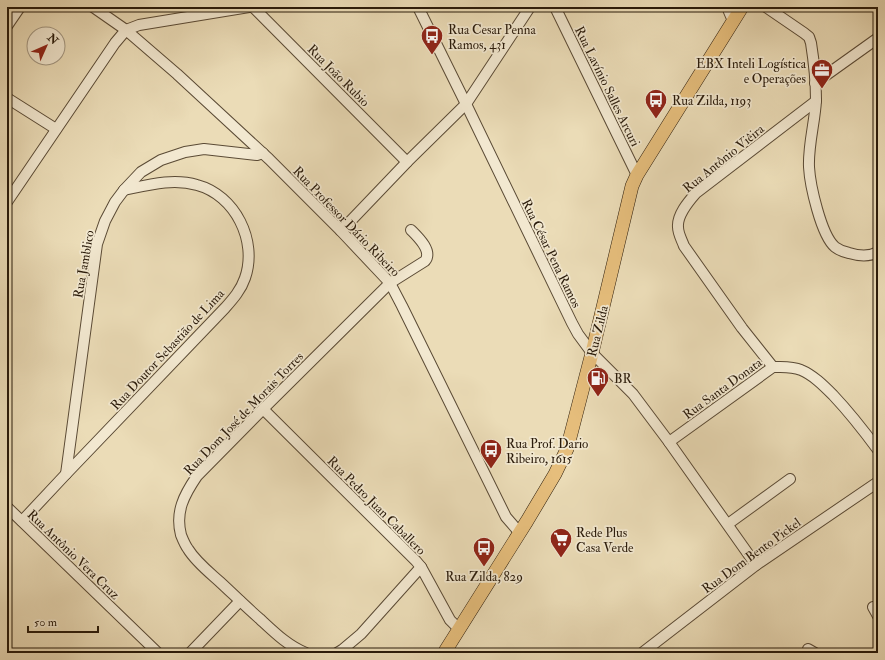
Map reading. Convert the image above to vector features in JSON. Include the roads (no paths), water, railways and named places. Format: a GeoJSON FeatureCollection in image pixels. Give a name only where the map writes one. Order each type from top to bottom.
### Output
{"type":"FeatureCollection","features":[{"type":"Feature","properties":{"kind":"main road","name":"Rua Zilda"},"geometry":{"type":"LineString","coordinates":[[444,653],[555,474],[567,448],[592,353],[632,186],[637,175],[742,7]]}},
{"type":"Feature","properties":{"kind":"street"},"geometry":{"type":"LineString","coordinates":[[7,26],[20,7]]}},
{"type":"Feature","properties":{"kind":"street","name":"Rua Professor Dário Ribeiro"},"geometry":{"type":"LineString","coordinates":[[93,7],[126,30],[177,74],[263,153],[341,231],[390,283],[506,517],[519,532]]}},
{"type":"Feature","properties":{"kind":"street"},"geometry":{"type":"LineString","coordinates":[[7,202],[115,43],[126,30],[147,24],[249,7]]}},
{"type":"Feature","properties":{"kind":"street","name":"Rua João Rubio"},"geometry":{"type":"LineString","coordinates":[[253,7],[407,162]]}},
{"type":"Feature","properties":{"kind":"street","name":"Rua César Pena Ramos"},"geometry":{"type":"LineString","coordinates":[[418,7],[578,334],[592,353],[633,394],[728,524],[756,565]]}},
{"type":"Feature","properties":{"kind":"street"},"geometry":{"type":"LineString","coordinates":[[341,231],[407,162],[466,104],[530,7]]}},
{"type":"Feature","properties":{"kind":"street","name":"Rua Lavínio Salles Arcuri"},"geometry":{"type":"LineString","coordinates":[[555,7],[637,175]]}},
{"type":"Feature","properties":{"kind":"street"},"geometry":{"type":"LineString","coordinates":[[727,7],[733,21]]}},
{"type":"Feature","properties":{"kind":"street"},"geometry":{"type":"LineString","coordinates":[[766,7],[804,33],[809,37],[811,42],[816,101],[809,166],[815,201],[827,236],[834,246],[844,252],[859,256],[873,255],[878,252]]}},
{"type":"Feature","properties":{"kind":"street"},"geometry":{"type":"LineString","coordinates":[[815,83],[878,38]]}},
{"type":"Feature","properties":{"kind":"street"},"geometry":{"type":"LineString","coordinates":[[7,98],[56,129]]}},
{"type":"Feature","properties":{"kind":"street","name":"Rua Antônio Viêira"},"geometry":{"type":"LineString","coordinates":[[773,367],[742,328],[684,246],[677,226],[686,205],[696,194],[816,101]]}},
{"type":"Feature","properties":{"kind":"street","name":"Rua Jamblico"},"geometry":{"type":"LineString","coordinates":[[66,474],[97,244],[105,221],[115,202],[141,172],[162,160],[185,152],[204,149],[257,155],[263,153]]}},
{"type":"Feature","properties":{"kind":"street","name":"Rua Doutor Sebastião de Lima"},"geometry":{"type":"LineString","coordinates":[[22,521],[225,308],[238,293],[246,277],[249,257],[248,239],[241,221],[227,203],[213,191],[198,185],[181,182],[157,184],[124,190]]}},
{"type":"Feature","properties":{"kind":"street","name":"Rua Dom José de Morais Torres"},"geometry":{"type":"LineString","coordinates":[[306,653],[286,642],[195,558],[188,549],[182,536],[178,518],[180,506],[197,476],[263,409],[390,283],[425,261],[428,254],[421,239],[411,230]]}},
{"type":"Feature","properties":{"kind":"street","name":"Rua Santa Donata"},"geometry":{"type":"LineString","coordinates":[[669,442],[773,367],[790,367],[802,370],[820,382],[850,414],[878,450]]}},
{"type":"Feature","properties":{"kind":"street","name":"Rua Pedro Juan Caballero"},"geometry":{"type":"LineString","coordinates":[[263,409],[416,561],[421,567],[450,620],[459,629]]}},
{"type":"Feature","properties":{"kind":"street"},"geometry":{"type":"LineString","coordinates":[[728,524],[790,479]]}},
{"type":"Feature","properties":{"kind":"street","name":"Rua Dom Bento Pickel"},"geometry":{"type":"LineString","coordinates":[[642,653],[756,565],[878,482]]}},
{"type":"Feature","properties":{"kind":"street","name":"Rua Antônio Vera Cruz"},"geometry":{"type":"LineString","coordinates":[[7,507],[158,653]]}},
{"type":"Feature","properties":{"kind":"street"},"geometry":{"type":"LineString","coordinates":[[337,653],[361,634],[421,567]]}},
{"type":"Feature","properties":{"kind":"street"},"geometry":{"type":"LineString","coordinates":[[190,653],[240,601]]}},
{"type":"Feature","properties":{"kind":"place","name":"Rua Cesar Penna Ramos, 431"},"geometry":{"type":"Point","coordinates":[432,56]}},
{"type":"Feature","properties":{"kind":"place","name":"EBX Inteli Logística e Operações"},"geometry":{"type":"Point","coordinates":[822,90]}},
{"type":"Feature","properties":{"kind":"place","name":"Rua Zilda, 1193"},"geometry":{"type":"Point","coordinates":[656,120]}},
{"type":"Feature","properties":{"kind":"place","name":"BR"},"geometry":{"type":"Point","coordinates":[598,398]}},
{"type":"Feature","properties":{"kind":"place","name":"Rua Prof. Dario Ribeiro, 1615"},"geometry":{"type":"Point","coordinates":[491,470]}},
{"type":"Feature","properties":{"kind":"place","name":"Rede Plus Casa Verde"},"geometry":{"type":"Point","coordinates":[561,558]}},
{"type":"Feature","properties":{"kind":"place","name":"Rua Zilda, 829"},"geometry":{"type":"Point","coordinates":[484,568]}}]}
